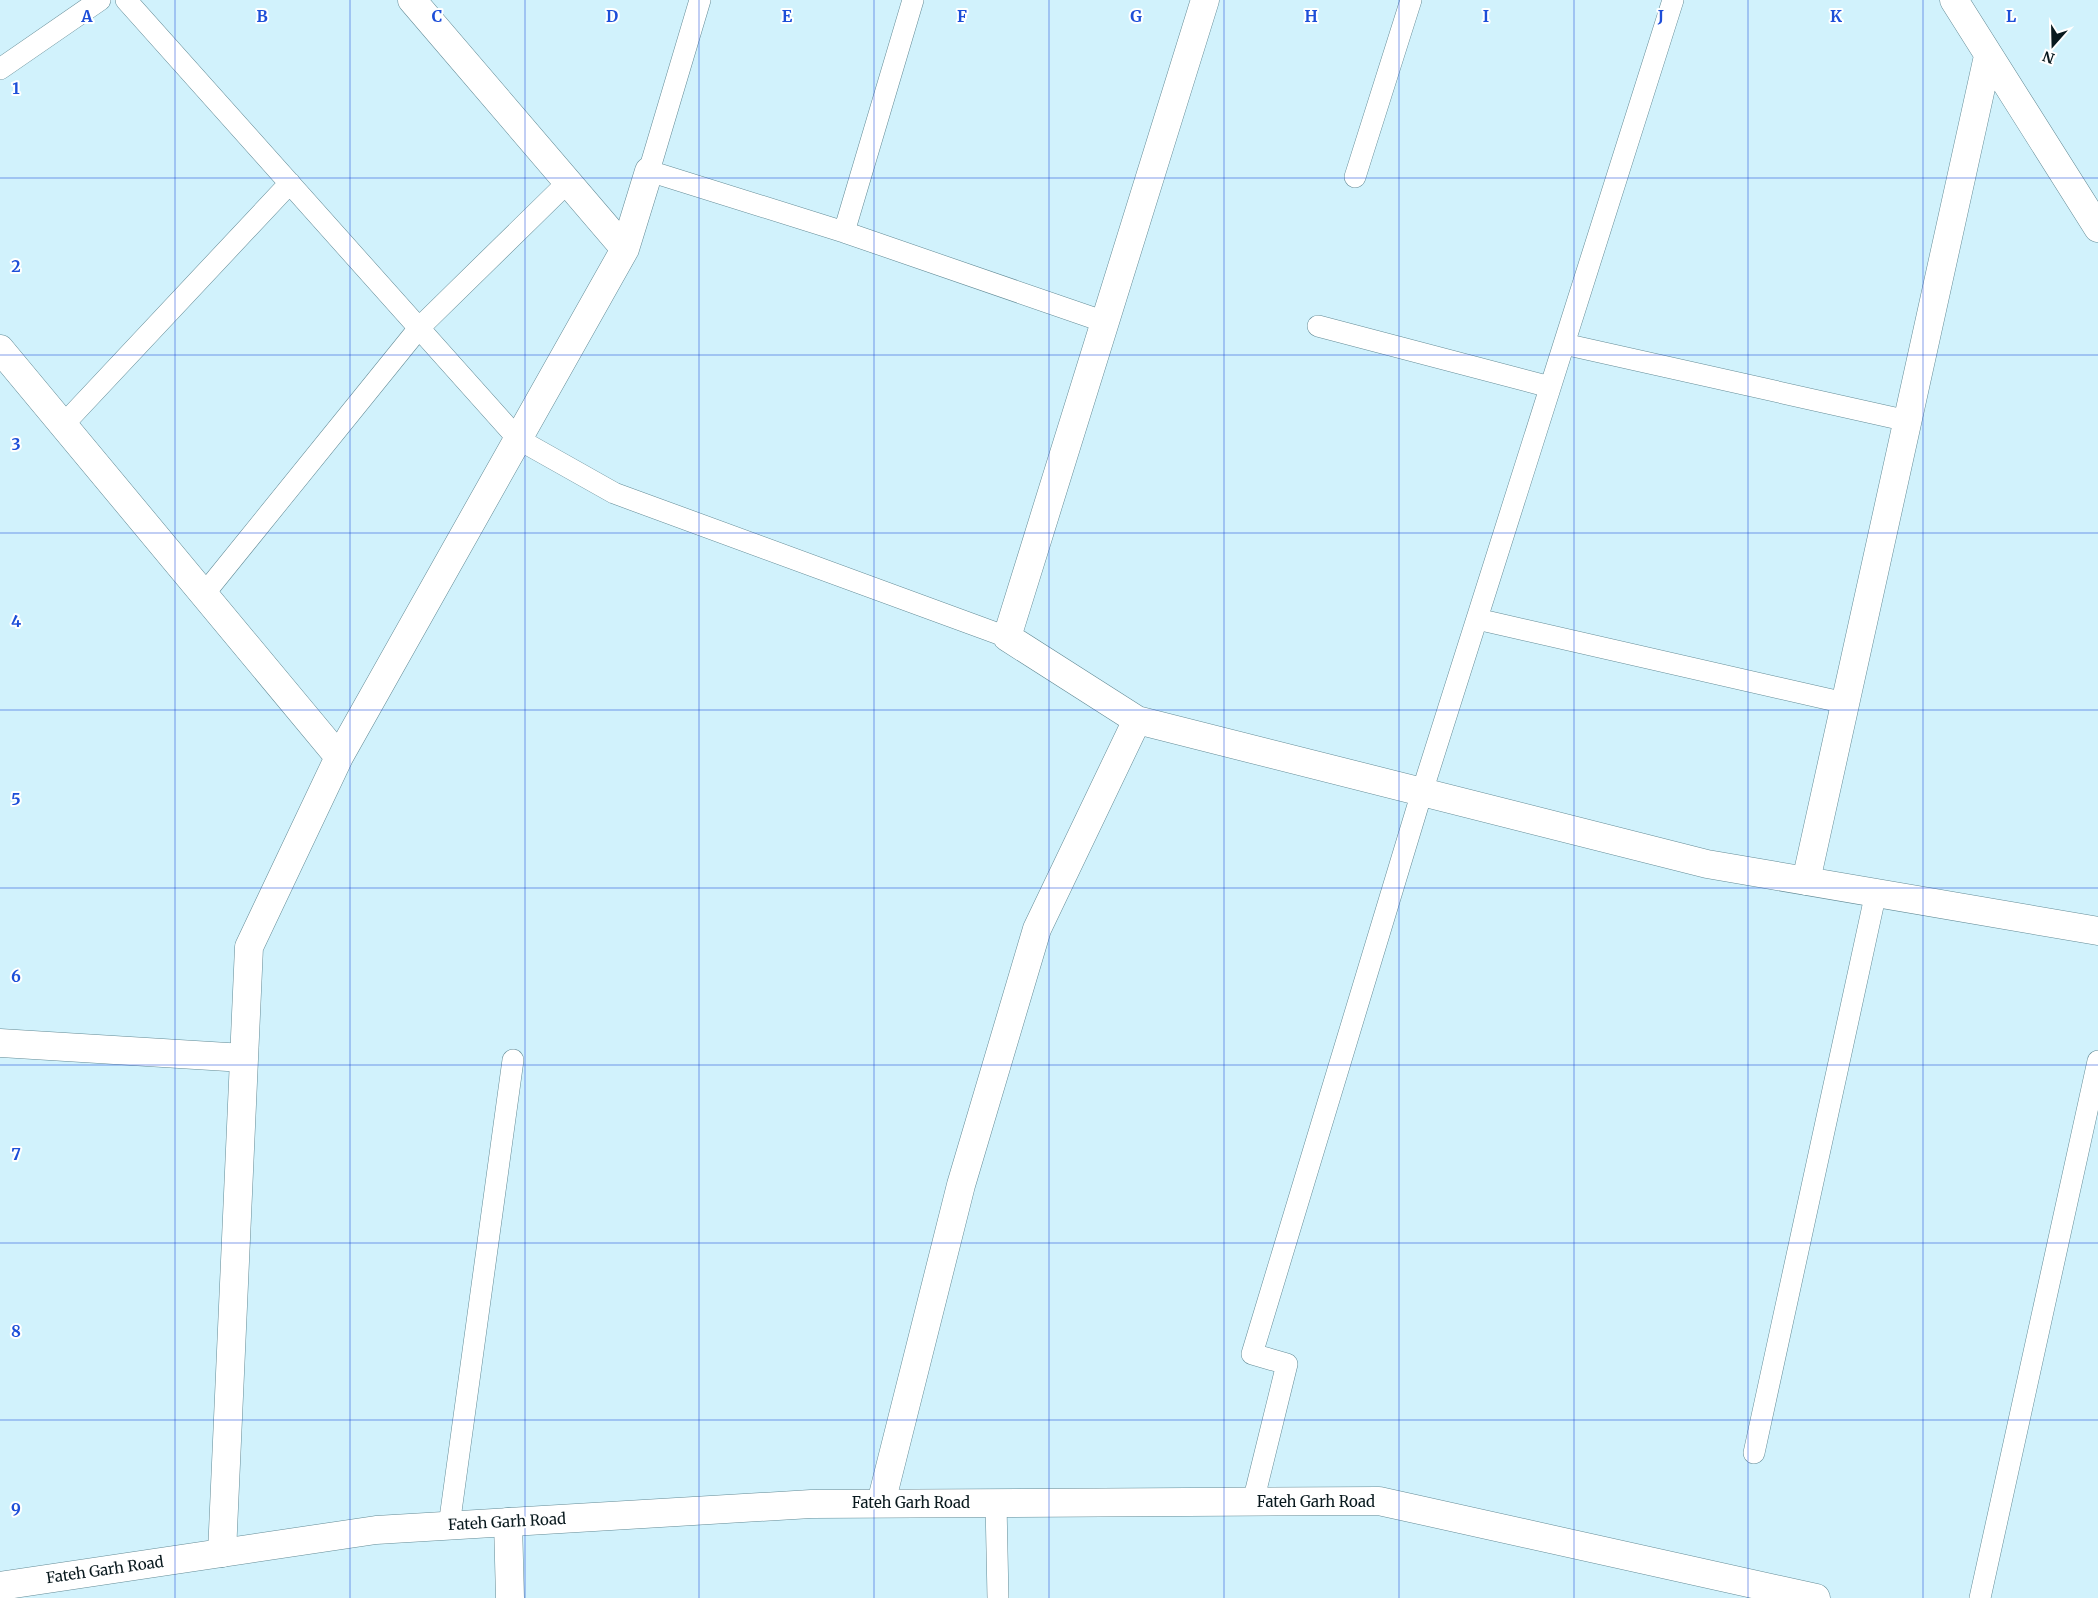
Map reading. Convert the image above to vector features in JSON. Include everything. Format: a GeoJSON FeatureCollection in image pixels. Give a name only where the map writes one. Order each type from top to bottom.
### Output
{"type":"FeatureCollection","features":[{"type":"Feature","properties":{"kind":"street"},"geometry":{"type":"LineString","coordinates":[[412,0],[626,249]]}},
{"type":"Feature","properties":{"kind":"street"},"geometry":{"type":"LineString","coordinates":[[1205,0],[1008,637],[1136,720],[1707,864],[2098,931]]}},
{"type":"Feature","properties":{"kind":"street"},"geometry":{"type":"LineString","coordinates":[[1954,0],[2098,228]]}},
{"type":"Feature","properties":{"kind":"street"},"geometry":{"type":"LineString","coordinates":[[1806,881],[1988,56]]}},
{"type":"Feature","properties":{"kind":"street"},"geometry":{"type":"LineString","coordinates":[[222,1553],[249,947],[338,757],[626,249],[648,171]]}},
{"type":"Feature","properties":{"kind":"street"},"geometry":{"type":"LineString","coordinates":[[0,349],[338,757]]}},
{"type":"Feature","properties":{"kind":"street"},"geometry":{"type":"LineString","coordinates":[[881,1503],[961,1185],[1037,929],[1136,720]]}},
{"type":"Feature","properties":{"kind":"street"},"geometry":{"type":"LineString","coordinates":[[0,1043],[244,1058]]}},
{"type":"Feature","properties":{"kind":"street","name":"Fateh Garh Road"},"geometry":{"type":"LineString","coordinates":[[0,1586],[376,1530],[811,1504],[1378,1501],[1816,1598]]}},
{"type":"Feature","properties":{"kind":"street"},"geometry":{"type":"LineString","coordinates":[[508,1522],[510,1598]]}},
{"type":"Feature","properties":{"kind":"lane"},"geometry":{"type":"LineString","coordinates":[[0,69],[100,0]]}},
{"type":"Feature","properties":{"kind":"lane"},"geometry":{"type":"LineString","coordinates":[[126,0],[518,439],[614,493],[1008,637]]}},
{"type":"Feature","properties":{"kind":"lane"},"geometry":{"type":"LineString","coordinates":[[700,0],[648,171],[844,232],[1105,322]]}},
{"type":"Feature","properties":{"kind":"lane"},"geometry":{"type":"LineString","coordinates":[[844,232],[913,0]]}},
{"type":"Feature","properties":{"kind":"lane"},"geometry":{"type":"LineString","coordinates":[[1355,177],[1412,0]]}},
{"type":"Feature","properties":{"kind":"lane"},"geometry":{"type":"LineString","coordinates":[[1253,1502],[1287,1364],[1252,1354],[1422,792],[1673,0]]}},
{"type":"Feature","properties":{"kind":"lane"},"geometry":{"type":"LineString","coordinates":[[204,594],[420,328],[568,182]]}},
{"type":"Feature","properties":{"kind":"lane"},"geometry":{"type":"LineString","coordinates":[[63,425],[290,183]]}},
{"type":"Feature","properties":{"kind":"lane"},"geometry":{"type":"LineString","coordinates":[[1318,326],[1550,387]]}},
{"type":"Feature","properties":{"kind":"lane"},"geometry":{"type":"LineString","coordinates":[[1564,344],[1908,421]]}},
{"type":"Feature","properties":{"kind":"lane"},"geometry":{"type":"LineString","coordinates":[[1477,619],[1845,703]]}},
{"type":"Feature","properties":{"kind":"lane"},"geometry":{"type":"LineString","coordinates":[[1754,1453],[1876,892]]}},
{"type":"Feature","properties":{"kind":"lane"},"geometry":{"type":"LineString","coordinates":[[450,1526],[513,1060]]}},
{"type":"Feature","properties":{"kind":"lane"},"geometry":{"type":"LineString","coordinates":[[1980,1598],[2098,1061]]}},
{"type":"Feature","properties":{"kind":"lane"},"geometry":{"type":"LineString","coordinates":[[996,1503],[998,1598]]}}]}
